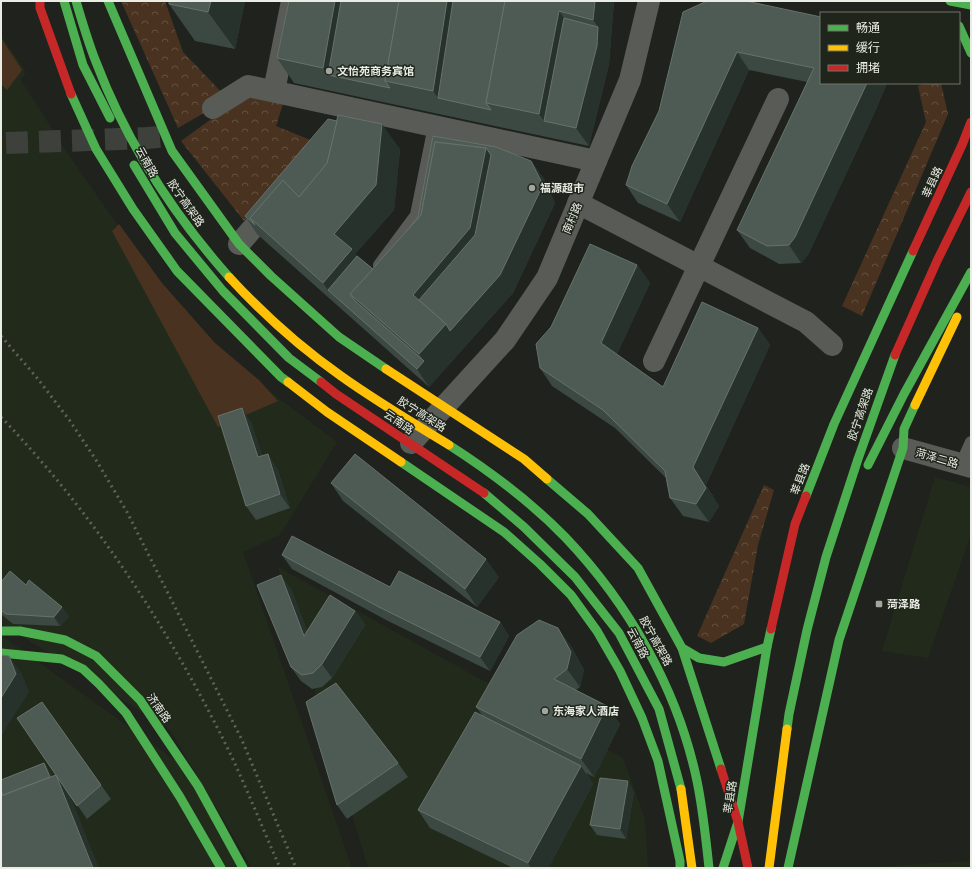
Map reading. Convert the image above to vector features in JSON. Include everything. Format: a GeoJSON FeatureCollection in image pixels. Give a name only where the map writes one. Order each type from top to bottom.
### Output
{"type":"FeatureCollection","features":[{"type":"Feature","properties":{"kind":"main road"},"geometry":{"type":"LineString","coordinates":[[40,1],[40,8],[72,94],[96,149],[133,209],[177,271],[281,377],[327,412],[504,532],[540,564],[571,595],[601,638],[620,671],[642,718],[658,761],[669,806],[680,861],[680,868]]}},
{"type":"Feature","properties":{"kind":"main road"},"geometry":{"type":"LineString","coordinates":[[64,1],[83,65],[114,125]]}},
{"type":"Feature","properties":{"kind":"main road","name":"胶宁高架路"},"geometry":{"type":"LineString","coordinates":[[76,1],[99,70],[129,134],[144,161],[183,221],[235,283],[265,314],[312,355],[343,378],[470,460],[530,505],[576,549],[624,610],[644,642],[661,674],[675,706],[688,742],[697,778],[703,813],[709,868]]}},
{"type":"Feature","properties":{"kind":"main road"},"geometry":{"type":"LineString","coordinates":[[108,1],[172,152],[239,244],[271,276],[339,337],[524,459],[588,514],[638,568],[682,648],[738,822],[748,868]]}},
{"type":"Feature","properties":{"kind":"main road"},"geometry":{"type":"LineString","coordinates":[[953,12],[949,1],[971,5]]}},
{"type":"Feature","properties":{"kind":"main road"},"geometry":{"type":"LineString","coordinates":[[960,28],[971,53]]}},
{"type":"Feature","properties":{"kind":"main road","name":"莘县路"},"geometry":{"type":"LineString","coordinates":[[723,868],[738,822],[767,647],[795,524],[831,431],[962,145],[971,122]]}},
{"type":"Feature","properties":{"kind":"main road","name":"云南路"},"geometry":{"type":"LineString","coordinates":[[131,158],[175,233],[223,290],[283,352],[336,394],[481,491],[524,527],[575,577],[620,633],[659,709],[680,784],[692,868]]}},
{"type":"Feature","properties":{"kind":"main road","name":"胶宁高架路"},"geometry":{"type":"LineString","coordinates":[[769,868],[776,825],[789,714],[807,630],[826,557],[891,364],[934,268],[971,192]]}},
{"type":"Feature","properties":{"kind":"main road"},"geometry":{"type":"LineString","coordinates":[[807,630],[828,559],[854,493],[904,394],[971,272]]}},
{"type":"Feature","properties":{"kind":"main road"},"geometry":{"type":"LineString","coordinates":[[788,868],[839,640],[903,448],[904,429],[971,286]]}},
{"type":"Feature","properties":{"kind":"main road","name":"济南路"},"geometry":{"type":"LineString","coordinates":[[1,631],[20,631],[65,640],[96,656],[140,700],[198,786],[243,868]]}},
{"type":"Feature","properties":{"kind":"main road"},"geometry":{"type":"LineString","coordinates":[[682,648],[699,658],[724,662],[767,647]]}},
{"type":"Feature","properties":{"kind":"main road"},"geometry":{"type":"LineString","coordinates":[[1,652],[62,659],[83,669],[99,684],[126,713],[180,796],[221,868]]}},
{"type":"Feature","properties":{"kind":"main road"},"geometry":{"type":"LineString","coordinates":[[686,868],[690,851]]}},
{"type":"Feature","properties":{"kind":"street"},"geometry":{"type":"LineString","coordinates":[[274,92],[292,1]]}},
{"type":"Feature","properties":{"kind":"street","name":"南村路"},"geometry":{"type":"LineString","coordinates":[[410,444],[505,340],[547,278],[630,80],[649,1]]}},
{"type":"Feature","properties":{"kind":"street"},"geometry":{"type":"LineString","coordinates":[[213,108],[248,86],[596,161]]}},
{"type":"Feature","properties":{"kind":"street"},"geometry":{"type":"LineString","coordinates":[[654,361],[778,99]]}},
{"type":"Feature","properties":{"kind":"street"},"geometry":{"type":"LineString","coordinates":[[337,127],[352,108]]}},
{"type":"Feature","properties":{"kind":"street"},"geometry":{"type":"LineString","coordinates":[[239,244],[286,188]]}},
{"type":"Feature","properties":{"kind":"street"},"geometry":{"type":"LineString","coordinates":[[578,204],[806,322],[832,345]]}},
{"type":"Feature","properties":{"kind":"street","name":"菏泽二路"},"geometry":{"type":"LineString","coordinates":[[903,448],[966,466]]}},
{"type":"Feature","properties":{"kind":"lane"},"geometry":{"type":"LineString","coordinates":[[379,265],[416,215],[434,126]]}},
{"type":"Feature","properties":{"kind":"lane"},"geometry":{"type":"LineString","coordinates":[[966,466],[971,442]]}},
{"type":"Feature","properties":{"kind":"shaded area"},"geometry":{"type":"Polygon","coordinates":[[[1,35],[26,72],[21,80],[68,154],[159,281],[213,344],[265,388],[337,442],[280,535],[243,552],[352,868],[252,868],[170,730],[1,623],[1,35]]]}},
{"type":"Feature","properties":{"kind":"shaded area"},"geometry":{"type":"Polygon","coordinates":[[[935,477],[971,487],[971,534],[928,658],[882,651],[935,477]]]}},
{"type":"Feature","properties":{"kind":"shaded area"},"geometry":{"type":"Polygon","coordinates":[[[278,567],[623,758],[645,819],[648,868],[368,868],[278,567]]]}},
{"type":"Feature","properties":{"kind":"shaded area"},"geometry":{"type":"Polygon","coordinates":[[[1,635],[190,771],[243,868],[1,868],[1,635]]]}},
{"type":"Feature","properties":{"kind":"shaded area"},"geometry":{"type":"Polygon","coordinates":[[[971,861],[971,868],[856,868],[971,861]]]}},
{"type":"Feature","properties":{"kind":"green space"},"geometry":{"type":"Polygon","coordinates":[[[121,1],[165,1],[183,52],[228,99],[178,128],[121,1]]]}},
{"type":"Feature","properties":{"kind":"green space"},"geometry":{"type":"Polygon","coordinates":[[[1,38],[22,70],[7,90],[1,84],[1,38]]]}},
{"type":"Feature","properties":{"kind":"green space"},"geometry":{"type":"Polygon","coordinates":[[[923,84],[941,84],[948,114],[862,316],[842,306],[926,122],[918,86],[923,84]]]}},
{"type":"Feature","properties":{"kind":"green space"},"geometry":{"type":"Polygon","coordinates":[[[247,93],[283,104],[276,126],[313,141],[244,221],[181,141],[247,93]]]}},
{"type":"Feature","properties":{"kind":"green space"},"geometry":{"type":"Polygon","coordinates":[[[119,224],[162,283],[215,343],[259,380],[278,401],[218,427],[112,231],[119,224]]]}},
{"type":"Feature","properties":{"kind":"green space"},"geometry":{"type":"Polygon","coordinates":[[[764,485],[774,490],[758,545],[744,624],[711,643],[697,636],[764,485]]]}},
{"type":"Feature","properties":{"kind":"building"},"geometry":{"type":"Polygon","coordinates":[[[169,1],[211,1],[208,12],[169,4],[169,1]]]}},
{"type":"Feature","properties":{"kind":"building"},"geometry":{"type":"Polygon","coordinates":[[[289,1],[335,1],[323,68],[277,58],[289,1]]]}},
{"type":"Feature","properties":{"kind":"building"},"geometry":{"type":"Polygon","coordinates":[[[341,1],[399,1],[385,81],[390,88],[328,75],[341,1]]]}},
{"type":"Feature","properties":{"kind":"building"},"geometry":{"type":"Polygon","coordinates":[[[399,1],[447,1],[433,91],[385,81],[399,1]]]}},
{"type":"Feature","properties":{"kind":"building"},"geometry":{"type":"Polygon","coordinates":[[[453,1],[505,1],[486,103],[491,110],[438,98],[453,1]]]}},
{"type":"Feature","properties":{"kind":"building"},"geometry":{"type":"Polygon","coordinates":[[[505,1],[595,1],[593,20],[559,11],[539,114],[486,103],[505,1]]]}},
{"type":"Feature","properties":{"kind":"building"},"geometry":{"type":"Polygon","coordinates":[[[707,1],[746,1],[820,17],[820,84],[867,84],[795,237],[789,245],[767,246],[737,230],[814,68],[737,52],[667,204],[626,185],[632,166],[659,111],[683,12],[707,1]]]}},
{"type":"Feature","properties":{"kind":"building"},"geometry":{"type":"Polygon","coordinates":[[[564,18],[598,27],[597,46],[576,128],[544,121],[564,18]]]}},
{"type":"Feature","properties":{"kind":"building"},"geometry":{"type":"Polygon","coordinates":[[[338,115],[382,124],[376,185],[334,234],[352,249],[323,283],[250,218],[283,180],[299,197],[327,163],[338,115]]]}},
{"type":"Feature","properties":{"kind":"building"},"geometry":{"type":"Polygon","coordinates":[[[328,119],[337,121],[327,163],[299,197],[283,180],[250,218],[255,225],[245,216],[328,119]]]}},
{"type":"Feature","properties":{"kind":"building"},"geometry":{"type":"Polygon","coordinates":[[[433,136],[496,147],[531,161],[543,185],[500,275],[450,331],[446,324],[419,300],[475,235],[491,155],[486,148],[435,142],[421,215],[405,233],[418,217],[433,136]]]}},
{"type":"Feature","properties":{"kind":"building"},"geometry":{"type":"Polygon","coordinates":[[[435,142],[486,148],[470,228],[413,295],[446,324],[419,354],[350,294],[421,215],[435,142]]]}},
{"type":"Feature","properties":{"kind":"building"},"geometry":{"type":"Polygon","coordinates":[[[590,244],[637,265],[601,343],[663,387],[702,302],[758,328],[693,467],[706,488],[696,504],[670,498],[665,471],[603,410],[540,368],[536,344],[551,327],[590,244]]]}},
{"type":"Feature","properties":{"kind":"building"},"geometry":{"type":"Polygon","coordinates":[[[357,256],[373,269],[350,294],[355,301],[424,361],[417,369],[328,290],[357,256]]]}},
{"type":"Feature","properties":{"kind":"building"},"geometry":{"type":"Polygon","coordinates":[[[242,408],[258,457],[268,454],[280,494],[246,506],[218,416],[242,408]]]}},
{"type":"Feature","properties":{"kind":"building"},"geometry":{"type":"Polygon","coordinates":[[[355,454],[486,559],[465,589],[331,483],[355,454]]]}},
{"type":"Feature","properties":{"kind":"building"},"geometry":{"type":"Polygon","coordinates":[[[292,536],[390,587],[399,571],[500,622],[480,657],[379,607],[282,555],[292,536]]]}},
{"type":"Feature","properties":{"kind":"building"},"geometry":{"type":"Polygon","coordinates":[[[10,571],[26,585],[29,580],[62,607],[54,617],[6,614],[1,610],[1,582],[10,571]]]}},
{"type":"Feature","properties":{"kind":"building"},"geometry":{"type":"Polygon","coordinates":[[[281,575],[304,636],[330,595],[355,611],[322,664],[313,673],[302,675],[291,667],[257,585],[281,575]]]}},
{"type":"Feature","properties":{"kind":"building","name":"东海家人酒店"},"geometry":{"type":"Polygon","coordinates":[[[539,620],[558,628],[571,652],[567,669],[554,679],[607,706],[581,759],[476,707],[517,635],[539,620]]]}},
{"type":"Feature","properties":{"kind":"building"},"geometry":{"type":"Polygon","coordinates":[[[1,655],[9,656],[16,674],[1,698],[1,655]]]}},
{"type":"Feature","properties":{"kind":"building"},"geometry":{"type":"Polygon","coordinates":[[[336,683],[398,763],[337,805],[306,702],[336,683]]]}},
{"type":"Feature","properties":{"kind":"building"},"geometry":{"type":"Polygon","coordinates":[[[42,702],[101,785],[77,806],[17,718],[42,702]]]}},
{"type":"Feature","properties":{"kind":"building"},"geometry":{"type":"Polygon","coordinates":[[[475,712],[581,766],[528,863],[418,810],[475,712]]]}},
{"type":"Feature","properties":{"kind":"building"},"geometry":{"type":"Polygon","coordinates":[[[44,763],[50,777],[3,795],[1,790],[1,780],[44,763]]]}},
{"type":"Feature","properties":{"kind":"building"},"geometry":{"type":"Polygon","coordinates":[[[56,775],[93,868],[1,868],[1,796],[56,775]]]}},
{"type":"Feature","properties":{"kind":"building"},"geometry":{"type":"Polygon","coordinates":[[[600,778],[628,781],[620,829],[590,825],[600,778]]]}},
{"type":"Feature","properties":{"kind":"tunnel"},"geometry":{"type":"LineString","coordinates":[[6,143],[169,136]]}},
{"type":"Feature","properties":{"kind":"railway"},"geometry":{"type":"LineString","coordinates":[[1,336],[38,379],[70,421],[96,460],[127,512],[241,738],[296,868]]}},
{"type":"Feature","properties":{"kind":"railway"},"geometry":{"type":"LineString","coordinates":[[1,417],[68,493],[128,575],[155,618],[181,661],[229,751],[280,868]]}},
{"type":"Feature","properties":{"kind":"traffic: fast"},"geometry":{"type":"LineString","coordinates":[[64,1],[83,65],[110,118]]}},
{"type":"Feature","properties":{"kind":"traffic: fast"},"geometry":{"type":"LineString","coordinates":[[76,1],[96,62],[108,91],[136,148],[170,202],[208,253],[229,277]]}},
{"type":"Feature","properties":{"kind":"traffic: fast"},"geometry":{"type":"LineString","coordinates":[[108,1],[172,151],[239,244],[271,276],[339,337],[386,369]]}},
{"type":"Feature","properties":{"kind":"traffic: fast"},"geometry":{"type":"LineString","coordinates":[[950,1],[971,5]]}},
{"type":"Feature","properties":{"kind":"traffic: fast"},"geometry":{"type":"LineString","coordinates":[[960,28],[971,53]]}},
{"type":"Feature","properties":{"kind":"traffic: fast"},"geometry":{"type":"LineString","coordinates":[[71,94],[96,149],[133,209],[177,271],[281,377],[288,382]]}},
{"type":"Feature","properties":{"kind":"traffic: fast"},"geometry":{"type":"LineString","coordinates":[[134,165],[175,233],[223,291],[289,358],[321,382]]}},
{"type":"Feature","properties":{"kind":"traffic: fast"},"geometry":{"type":"LineString","coordinates":[[806,496],[834,424],[913,251]]}},
{"type":"Feature","properties":{"kind":"traffic: fast"},"geometry":{"type":"LineString","coordinates":[[868,465],[904,394],[971,272]]}},
{"type":"Feature","properties":{"kind":"traffic: fast"},"geometry":{"type":"LineString","coordinates":[[787,729],[807,630],[826,557],[858,459],[895,355]]}},
{"type":"Feature","properties":{"kind":"traffic: fast"},"geometry":{"type":"LineString","coordinates":[[788,868],[839,640],[903,448],[904,429],[915,405]]}},
{"type":"Feature","properties":{"kind":"traffic: fast"},"geometry":{"type":"LineString","coordinates":[[449,445],[510,488],[552,524],[588,563],[630,620],[664,681],[688,747],[701,803],[709,868]]}},
{"type":"Feature","properties":{"kind":"traffic: fast"},"geometry":{"type":"LineString","coordinates":[[401,462],[504,532],[540,564],[571,595],[597,631],[620,671],[642,718],[658,761],[680,861],[680,868]]}},
{"type":"Feature","properties":{"kind":"traffic: fast"},"geometry":{"type":"LineString","coordinates":[[547,479],[588,514],[638,568],[682,648],[721,769]]}},
{"type":"Feature","properties":{"kind":"traffic: fast"},"geometry":{"type":"LineString","coordinates":[[484,493],[524,527],[575,577],[619,633],[659,709],[681,789]]}},
{"type":"Feature","properties":{"kind":"traffic: fast"},"geometry":{"type":"LineString","coordinates":[[723,868],[738,822],[771,629]]}},
{"type":"Feature","properties":{"kind":"traffic: fast"},"geometry":{"type":"LineString","coordinates":[[1,631],[20,631],[65,640],[96,656],[140,700],[198,786],[243,868]]}},
{"type":"Feature","properties":{"kind":"traffic: fast"},"geometry":{"type":"LineString","coordinates":[[682,648],[699,658],[724,662],[767,647]]}},
{"type":"Feature","properties":{"kind":"traffic: fast"},"geometry":{"type":"LineString","coordinates":[[1,653],[62,659],[83,669],[99,684],[126,713],[180,797],[221,868]]}},
{"type":"Feature","properties":{"kind":"traffic: slow"},"geometry":{"type":"LineString","coordinates":[[229,277],[255,304],[311,354],[381,403],[449,445]]}},
{"type":"Feature","properties":{"kind":"traffic: slow"},"geometry":{"type":"LineString","coordinates":[[915,405],[957,317]]}},
{"type":"Feature","properties":{"kind":"traffic: slow"},"geometry":{"type":"LineString","coordinates":[[386,369],[524,459],[547,479]]}},
{"type":"Feature","properties":{"kind":"traffic: slow"},"geometry":{"type":"LineString","coordinates":[[288,382],[327,412],[401,462]]}},
{"type":"Feature","properties":{"kind":"traffic: slow"},"geometry":{"type":"LineString","coordinates":[[769,868],[787,729]]}},
{"type":"Feature","properties":{"kind":"traffic: slow"},"geometry":{"type":"LineString","coordinates":[[681,789],[692,868]]}},
{"type":"Feature","properties":{"kind":"traffic: jam"},"geometry":{"type":"LineString","coordinates":[[40,1],[40,8],[71,94]]}},
{"type":"Feature","properties":{"kind":"traffic: jam"},"geometry":{"type":"LineString","coordinates":[[913,251],[962,145],[971,122]]}},
{"type":"Feature","properties":{"kind":"traffic: jam"},"geometry":{"type":"LineString","coordinates":[[895,355],[937,261],[971,192]]}},
{"type":"Feature","properties":{"kind":"traffic: jam"},"geometry":{"type":"LineString","coordinates":[[321,382],[336,394],[484,493]]}},
{"type":"Feature","properties":{"kind":"traffic: jam"},"geometry":{"type":"LineString","coordinates":[[771,629],[795,524],[806,496]]}},
{"type":"Feature","properties":{"kind":"traffic: jam"},"geometry":{"type":"LineString","coordinates":[[721,769],[738,822],[748,868]]}},
{"type":"Feature","properties":{"kind":"place","name":"文怡苑商务宾馆"},"geometry":{"type":"Point","coordinates":[329,71]}},
{"type":"Feature","properties":{"kind":"place","name":"福源超市"},"geometry":{"type":"Point","coordinates":[532,188]}},
{"type":"Feature","properties":{"kind":"place","name":"菏泽路"},"geometry":{"type":"Point","coordinates":[879,604]}},
{"type":"Feature","properties":{"kind":"place","name":"东海家人酒店"},"geometry":{"type":"Point","coordinates":[545,711]}}]}
